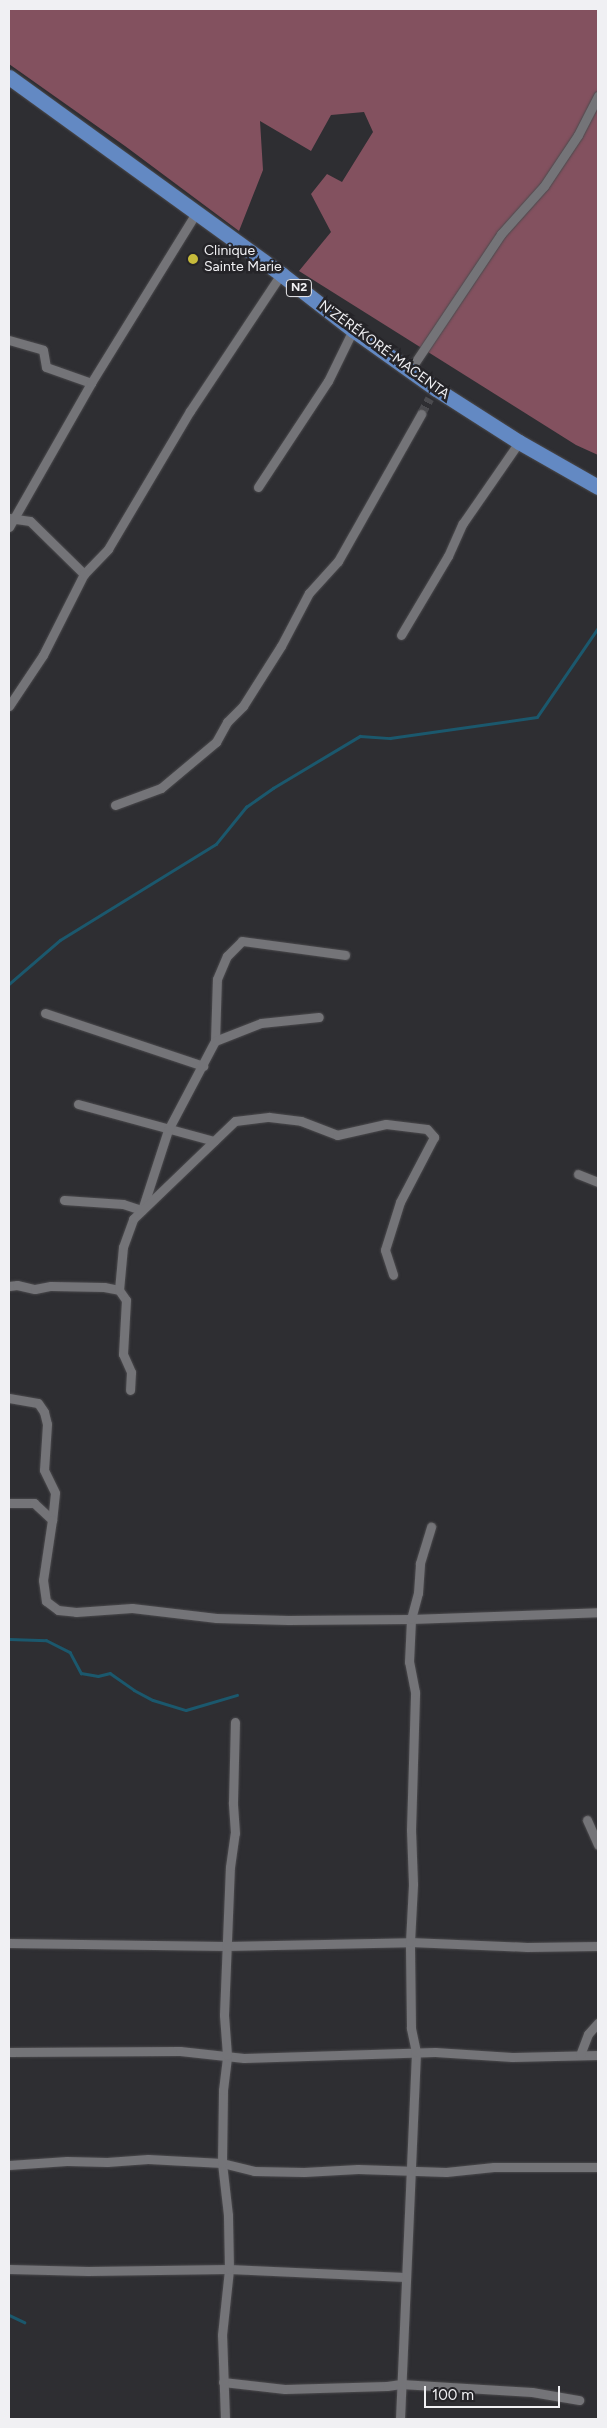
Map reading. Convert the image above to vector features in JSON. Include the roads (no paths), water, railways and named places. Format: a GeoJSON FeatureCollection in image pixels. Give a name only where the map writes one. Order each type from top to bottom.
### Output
{"type":"FeatureCollection","features":[{"type":"Feature","properties":{"kind":"highway","name":"N'ZÉRÉKORÉ-MACENTA"},"geometry":{"type":"LineString","coordinates":[[9,77],[282,274],[352,330],[410,370],[433,394],[598,487]]}},
{"type":"Feature","properties":{"kind":"street"},"geometry":{"type":"LineString","coordinates":[[410,370],[501,234],[544,186],[578,135],[598,96]]}},
{"type":"Feature","properties":{"kind":"street"},"geometry":{"type":"LineString","coordinates":[[10,522],[91,383],[196,213]]}},
{"type":"Feature","properties":{"kind":"street"},"geometry":{"type":"LineString","coordinates":[[9,706],[43,656],[84,574],[108,549],[190,411],[282,274]]}},
{"type":"Feature","properties":{"kind":"street"},"geometry":{"type":"LineString","coordinates":[[258,487],[328,381],[352,330]]}},
{"type":"Feature","properties":{"kind":"street"},"geometry":{"type":"LineString","coordinates":[[9,340],[43,350],[46,367],[91,383]]}},
{"type":"Feature","properties":{"kind":"street"},"geometry":{"type":"LineString","coordinates":[[115,805],[161,788],[216,742],[227,722],[243,706],[281,646],[308,593],[338,561],[421,414]]}},
{"type":"Feature","properties":{"kind":"street"},"geometry":{"type":"LineString","coordinates":[[401,635],[448,556],[463,523],[519,442]]}},
{"type":"Feature","properties":{"kind":"street"},"geometry":{"type":"LineString","coordinates":[[10,522],[30,521],[84,574]]}},
{"type":"Feature","properties":{"kind":"street"},"geometry":{"type":"LineString","coordinates":[[142,1210],[168,1130],[216,1041],[217,979],[227,956],[242,941],[345,955]]}},
{"type":"Feature","properties":{"kind":"street"},"geometry":{"type":"LineString","coordinates":[[45,1013],[203,1066]]}},
{"type":"Feature","properties":{"kind":"street"},"geometry":{"type":"LineString","coordinates":[[216,1041],[261,1024],[319,1017]]}},
{"type":"Feature","properties":{"kind":"street"},"geometry":{"type":"LineString","coordinates":[[78,1104],[214,1141]]}},
{"type":"Feature","properties":{"kind":"street"},"geometry":{"type":"LineString","coordinates":[[130,1390],[132,1372],[123,1354],[126,1300],[119,1290],[124,1246],[133,1219],[235,1121],[269,1117],[302,1121],[337,1135],[386,1124],[427,1130],[434,1137],[400,1202],[385,1250],[393,1275]]}},
{"type":"Feature","properties":{"kind":"street"},"geometry":{"type":"LineString","coordinates":[[578,1174],[598,1182]]}},
{"type":"Feature","properties":{"kind":"street"},"geometry":{"type":"LineString","coordinates":[[64,1200],[123,1204],[142,1210]]}},
{"type":"Feature","properties":{"kind":"street"},"geometry":{"type":"LineString","coordinates":[[9,1286],[17,1285],[35,1289],[51,1286],[104,1287],[119,1290]]}},
{"type":"Feature","properties":{"kind":"street"},"geometry":{"type":"LineString","coordinates":[[9,1398],[38,1403],[44,1412],[47,1424],[44,1470],[55,1493],[43,1580],[46,1601],[58,1610],[76,1612],[132,1608],[225,1618],[412,1619],[523,1613],[598,1612]]}},
{"type":"Feature","properties":{"kind":"street"},"geometry":{"type":"LineString","coordinates":[[9,1503],[34,1503],[52,1520]]}},
{"type":"Feature","properties":{"kind":"street"},"geometry":{"type":"LineString","coordinates":[[400,2419],[416,2052],[411,2028],[410,1942],[413,1884],[411,1820],[415,1701],[409,1662],[412,1619],[418,1593],[420,1562],[431,1527]]}},
{"type":"Feature","properties":{"kind":"street"},"geometry":{"type":"LineString","coordinates":[[225,2419],[222,2335],[229,2269],[228,2215],[222,2163],[223,2090],[227,2055],[224,2015],[230,1868],[235,1833],[233,1802],[235,1722]]}},
{"type":"Feature","properties":{"kind":"street"},"geometry":{"type":"LineString","coordinates":[[586,1820],[598,1845]]}},
{"type":"Feature","properties":{"kind":"street"},"geometry":{"type":"LineString","coordinates":[[9,1943],[226,1946],[410,1942],[527,1947],[598,1946]]}},
{"type":"Feature","properties":{"kind":"street"},"geometry":{"type":"LineString","coordinates":[[580,2055],[588,2034],[598,2023]]}},
{"type":"Feature","properties":{"kind":"street"},"geometry":{"type":"LineString","coordinates":[[9,2052],[180,2051],[244,2058],[416,2052],[512,2057],[598,2055]]}},
{"type":"Feature","properties":{"kind":"street"},"geometry":{"type":"LineString","coordinates":[[9,2165],[67,2160],[107,2162],[148,2159],[222,2163],[254,2170],[304,2172],[358,2169],[446,2172],[494,2167],[598,2168]]}},
{"type":"Feature","properties":{"kind":"street"},"geometry":{"type":"LineString","coordinates":[[9,2269],[88,2271],[229,2269],[405,2277]]}},
{"type":"Feature","properties":{"kind":"street"},"geometry":{"type":"LineString","coordinates":[[223,2382],[285,2389],[401,2384],[532,2392],[579,2400]]}},
{"type":"Feature","properties":{"kind":"waterway"},"geometry":{"type":"LineString","coordinates":[[9,984],[60,940],[216,844],[246,807],[273,788],[360,736],[390,738],[537,717],[598,628]]}},
{"type":"Feature","properties":{"kind":"waterway"},"geometry":{"type":"LineString","coordinates":[[9,1639],[46,1640],[70,1652],[81,1673],[98,1676],[110,1673],[134,1690],[153,1700],[186,1710],[237,1695]]}},
{"type":"Feature","properties":{"kind":"waterway"},"geometry":{"type":"LineString","coordinates":[[9,2315],[24,2322]]}},
{"type":"Feature","properties":{"kind":"tunnel"},"geometry":{"type":"LineString","coordinates":[[421,414],[430,398]]}},
{"type":"Feature","properties":{"kind":"place","name":"Clinique Sainte Marie"},"geometry":{"type":"Point","coordinates":[193,259]}}]}
